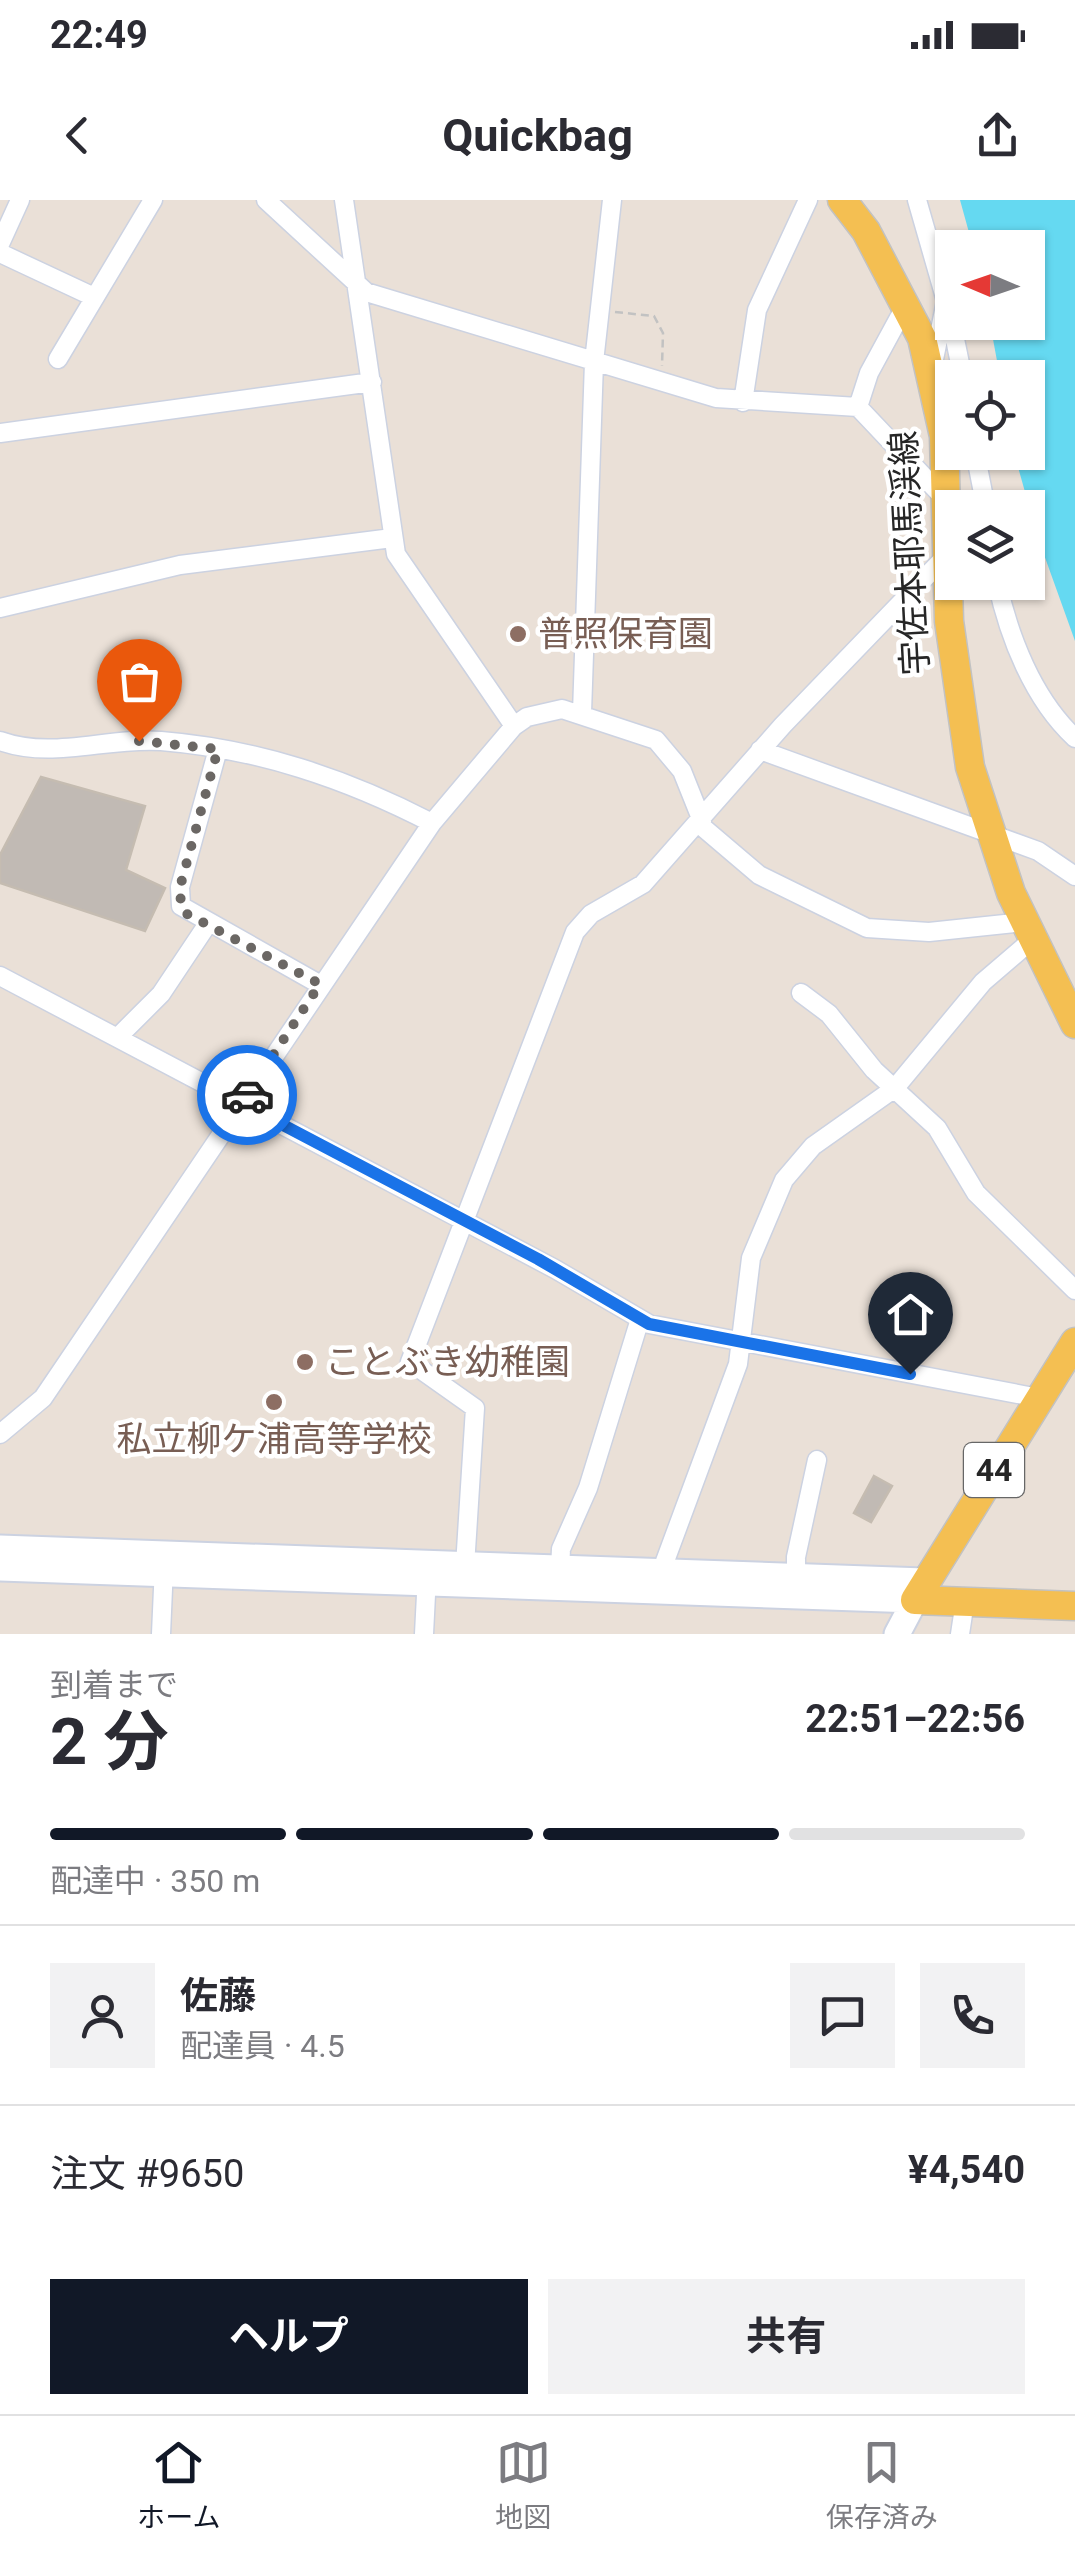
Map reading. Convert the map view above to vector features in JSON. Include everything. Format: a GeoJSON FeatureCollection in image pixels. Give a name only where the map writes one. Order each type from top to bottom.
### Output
{"type":"FeatureCollection","features":[{"type":"Feature","properties":{"kind":"main road","name":"宇佐本耶馬渓線"},"geometry":{"type":"LineString","coordinates":[[842,200],[866,231],[907,303],[931,371],[944,436],[946,490]]}},
{"type":"Feature","properties":{"kind":"main road","name":"宇佐本耶馬渓線"},"geometry":{"type":"LineString","coordinates":[[949,600],[963,735],[990,832],[1028,931],[1075,1024]]}},
{"type":"Feature","properties":{"kind":"main road","name":"44"},"geometry":{"type":"LineString","coordinates":[[919,1590],[1075,1342]]}},
{"type":"Feature","properties":{"kind":"main road"},"geometry":{"type":"LineString","coordinates":[[919,1590],[1075,1586]]}},
{"type":"Feature","properties":{"kind":"main road"},"geometry":{"type":"LineString","coordinates":[[919,1590],[965,1601],[1075,1606]]}},
{"type":"Feature","properties":{"kind":"street"},"geometry":{"type":"LineString","coordinates":[[0,244],[20,200]]}},
{"type":"Feature","properties":{"kind":"street"},"geometry":{"type":"LineString","coordinates":[[58,359],[151,205],[128,200]]}},
{"type":"Feature","properties":{"kind":"street"},"geometry":{"type":"LineString","coordinates":[[266,200],[358,287],[660,382],[743,402],[858,406],[937,490]]}},
{"type":"Feature","properties":{"kind":"street"},"geometry":{"type":"LineString","coordinates":[[344,200],[392,538],[400,559],[514,726]]}},
{"type":"Feature","properties":{"kind":"street"},"geometry":{"type":"LineString","coordinates":[[582,713],[594,362],[612,200]]}},
{"type":"Feature","properties":{"kind":"street"},"geometry":{"type":"LineString","coordinates":[[743,402],[757,310],[808,200]]}},
{"type":"Feature","properties":{"kind":"street"},"geometry":{"type":"LineString","coordinates":[[917,200],[935,263]]}},
{"type":"Feature","properties":{"kind":"street"},"geometry":{"type":"LineString","coordinates":[[0,253],[94,297]]}},
{"type":"Feature","properties":{"kind":"street"},"geometry":{"type":"LineString","coordinates":[[858,406],[869,373],[907,303]]}},
{"type":"Feature","properties":{"kind":"street"},"geometry":{"type":"LineString","coordinates":[[931,371],[938,340]]}},
{"type":"Feature","properties":{"kind":"street"},"geometry":{"type":"LineString","coordinates":[[0,434],[372,382]]}},
{"type":"Feature","properties":{"kind":"street"},"geometry":{"type":"LineString","coordinates":[[0,608],[180,565],[392,538]]}},
{"type":"Feature","properties":{"kind":"street"},"geometry":{"type":"LineString","coordinates":[[465,1566],[474,1408],[410,1362],[575,932],[591,914],[643,884],[760,750],[935,567]]}},
{"type":"Feature","properties":{"kind":"street"},"geometry":{"type":"LineString","coordinates":[[1003,600],[1024,662],[1044,700],[1075,738]]}},
{"type":"Feature","properties":{"kind":"street"},"geometry":{"type":"LineString","coordinates":[[0,1434],[34,1411],[432,823],[514,726],[551,710],[582,713],[662,744],[682,771],[700,822],[759,875],[867,928],[1028,931]]}},
{"type":"Feature","properties":{"kind":"street"},"geometry":{"type":"LineString","coordinates":[[0,741],[39,749],[139,741],[218,749],[315,769],[432,823]]}},
{"type":"Feature","properties":{"kind":"street"},"geometry":{"type":"LineString","coordinates":[[218,749],[179,897],[187,914],[320,984]]}},
{"type":"Feature","properties":{"kind":"street"},"geometry":{"type":"LineString","coordinates":[[760,750],[1038,851],[1075,876]]}},
{"type":"Feature","properties":{"kind":"street"},"geometry":{"type":"LineString","coordinates":[[119,1036],[161,994],[207,925]]}},
{"type":"Feature","properties":{"kind":"street"},"geometry":{"type":"LineString","coordinates":[[660,1572],[711,1445],[742,1344],[751,1258],[784,1180],[813,1146],[894,1088],[1028,931]]}},
{"type":"Feature","properties":{"kind":"street"},"geometry":{"type":"LineString","coordinates":[[0,976],[466,1221],[640,1319],[672,1331],[1039,1398]]}},
{"type":"Feature","properties":{"kind":"street"},"geometry":{"type":"LineString","coordinates":[[801,993],[829,1014],[894,1088],[937,1128],[976,1192],[1075,1290]]}},
{"type":"Feature","properties":{"kind":"street"},"geometry":{"type":"LineString","coordinates":[[560,1569],[562,1549],[594,1472],[640,1319]]}},
{"type":"Feature","properties":{"kind":"street"},"geometry":{"type":"LineString","coordinates":[[796,1577],[796,1557],[817,1460]]}},
{"type":"Feature","properties":{"kind":"street"},"geometry":{"type":"LineString","coordinates":[[0,1548],[164,1565]]}},
{"type":"Feature","properties":{"kind":"street"},"geometry":{"type":"LineString","coordinates":[[0,1568],[164,1565],[919,1590]]}},
{"type":"Feature","properties":{"kind":"street"},"geometry":{"type":"LineString","coordinates":[[161,1634],[164,1565]]}},
{"type":"Feature","properties":{"kind":"street"},"geometry":{"type":"LineString","coordinates":[[427,1574],[465,1566],[660,1572],[796,1577],[919,1590]]}},
{"type":"Feature","properties":{"kind":"street"},"geometry":{"type":"LineString","coordinates":[[424,1634],[427,1574]]}},
{"type":"Feature","properties":{"kind":"street"},"geometry":{"type":"LineString","coordinates":[[897,1634],[919,1590]]}},
{"type":"Feature","properties":{"kind":"street"},"geometry":{"type":"LineString","coordinates":[[960,1634],[965,1601]]}},
{"type":"Feature","properties":{"kind":"path"},"geometry":{"type":"LineString","coordinates":[[597,311],[654,316],[663,333],[660,382]]}},
{"type":"Feature","properties":{"kind":"water"},"geometry":{"type":"Polygon","coordinates":[[[960,200],[1075,200],[1075,641],[1045,557],[1045,490],[1024,490],[1019,470],[1045,470],[1045,360],[997,360],[993,340],[1045,340],[1045,230],[968,230],[960,200]]]}},
{"type":"Feature","properties":{"kind":"building"},"geometry":{"type":"Polygon","coordinates":[[[41,777],[145,806],[126,870],[165,888],[145,931],[0,883],[0,855],[41,777]]]}},
{"type":"Feature","properties":{"kind":"building"},"geometry":{"type":"Polygon","coordinates":[[[874,1476],[892,1486],[871,1522],[854,1513],[874,1476]]]}},
{"type":"Feature","properties":{"kind":"way so far"},"geometry":{"type":"LineString","coordinates":[[139,741],[218,749],[180,887],[181,906],[187,914],[320,984],[247,1095]]}},
{"type":"Feature","properties":{"kind":"place","name":"普照保育園"},"geometry":{"type":"Point","coordinates":[518,634]}},
{"type":"Feature","properties":{"kind":"place","name":"ことぶき幼稚園"},"geometry":{"type":"Point","coordinates":[305,1362]}},
{"type":"Feature","properties":{"kind":"place","name":"私立柳ケ浦高等学校"},"geometry":{"type":"Point","coordinates":[274,1402]}},
{"type":"Feature","properties":{"kind":"route"},"geometry":{"type":"LineString","coordinates":[[247,1095],[241,1103],[538,1259],[649,1324],[910,1374]]}}]}
